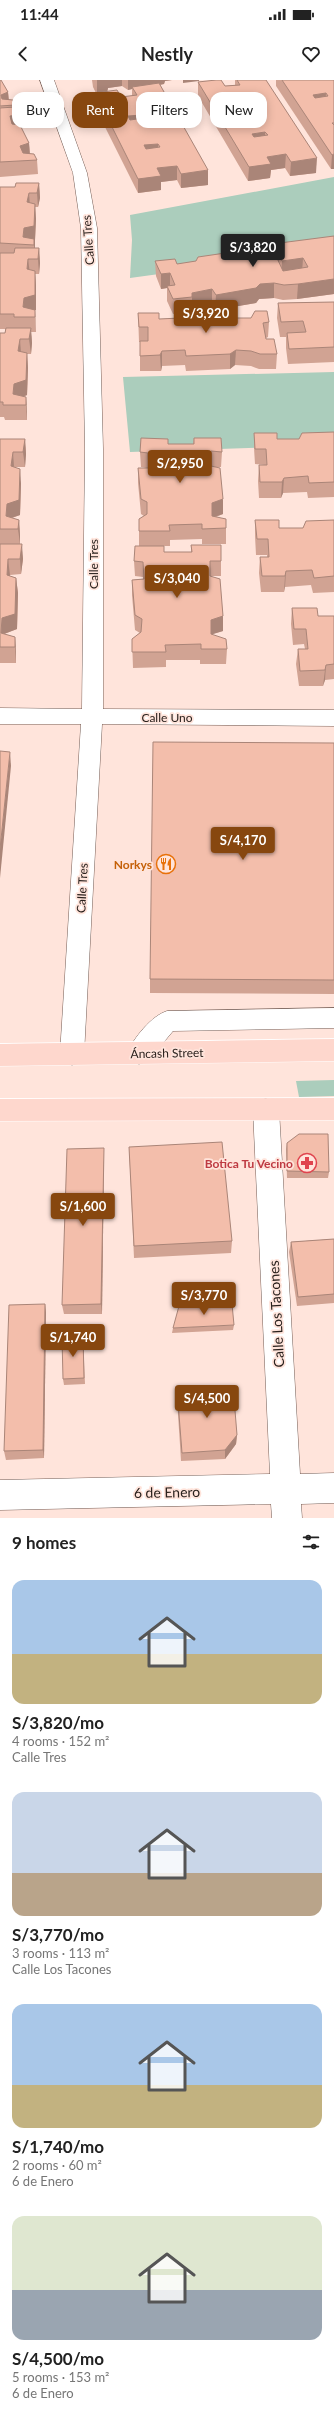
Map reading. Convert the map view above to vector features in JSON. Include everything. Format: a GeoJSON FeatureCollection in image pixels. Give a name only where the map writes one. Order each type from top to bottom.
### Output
{"type":"FeatureCollection","features":[{"type":"Feature","properties":{"kind":"main road","name":"Áncash Street"},"geometry":{"type":"LineString","coordinates":[[2,1053],[72,1054],[334,1050]]}},
{"type":"Feature","properties":{"kind":"main road"},"geometry":{"type":"LineString","coordinates":[[0,1110],[334,1109]]}},
{"type":"Feature","properties":{"kind":"street","name":"Calle Tres"},"geometry":{"type":"LineString","coordinates":[[47,80],[80,173],[89,228],[94,449],[92,716],[72,1054]]}},
{"type":"Feature","properties":{"kind":"street","name":"Calle Uno"},"geometry":{"type":"LineString","coordinates":[[0,716],[334,718]]}},
{"type":"Feature","properties":{"kind":"street"},"geometry":{"type":"LineString","coordinates":[[139,1053],[167,1021],[334,1018]]}},
{"type":"Feature","properties":{"kind":"street","name":"Calle Los Tacones"},"geometry":{"type":"LineString","coordinates":[[266,1110],[286,1504]]}},
{"type":"Feature","properties":{"kind":"street","name":"6 de Enero"},"geometry":{"type":"LineString","coordinates":[[0,1495],[286,1504],[334,1488]]}},
{"type":"Feature","properties":{"kind":"green space"},"geometry":{"type":"Polygon","coordinates":[[[334,177],[334,250],[130,278],[132,240],[130,215],[334,177]]]}},
{"type":"Feature","properties":{"kind":"green space"},"geometry":{"type":"Polygon","coordinates":[[[334,372],[334,445],[130,452],[123,377],[334,372]]]}},
{"type":"Feature","properties":{"kind":"green space"},"geometry":{"type":"Polygon","coordinates":[[[334,1080],[334,1096],[299,1097],[296,1081],[334,1080]]]}},
{"type":"Feature","properties":{"kind":"building"},"geometry":{"type":"Polygon","coordinates":[[[1,80],[8,92],[1,95],[2,99],[12,100],[12,105],[0,106],[1,80]]]}},
{"type":"Feature","properties":{"kind":"building"},"geometry":{"type":"Polygon","coordinates":[[[221,80],[225,86],[240,85],[237,80],[266,80],[317,158],[291,162],[286,154],[267,157],[271,164],[249,167],[226,128],[267,128],[267,92],[210,92],[210,102],[198,82],[221,80]],[[265,132],[252,134],[254,137],[268,135],[265,132]]]}},
{"type":"Feature","properties":{"kind":"building"},"geometry":{"type":"Polygon","coordinates":[[[282,80],[334,80],[334,123],[332,123],[334,125],[334,154],[332,155],[282,80]],[[326,93],[313,95],[315,98],[328,96],[326,93]]]}},
{"type":"Feature","properties":{"kind":"building"},"geometry":{"type":"Polygon","coordinates":[[[159,83],[164,92],[136,92],[136,93],[132,87],[159,83]]]}},
{"type":"Feature","properties":{"kind":"building"},"geometry":{"type":"Polygon","coordinates":[[[117,90],[118,92],[102,92],[117,90]]]}},
{"type":"Feature","properties":{"kind":"building"},"geometry":{"type":"Polygon","coordinates":[[[136,95],[136,115],[128,116],[128,96],[136,95]]]}},
{"type":"Feature","properties":{"kind":"building"},"geometry":{"type":"Polygon","coordinates":[[[12,107],[12,116],[10,116],[12,128],[22,128],[29,143],[20,146],[23,153],[34,154],[37,160],[0,162],[0,108],[12,107]]]}},
{"type":"Feature","properties":{"kind":"building"},"geometry":{"type":"Polygon","coordinates":[[[128,116],[130,120],[136,119],[136,128],[184,128],[208,170],[181,174],[177,166],[157,168],[161,176],[138,179],[112,128],[128,128],[128,116]],[[158,144],[144,145],[146,149],[160,147],[158,144]]]}},
{"type":"Feature","properties":{"kind":"building"},"geometry":{"type":"Polygon","coordinates":[[[16,183],[39,183],[37,193],[29,193],[27,202],[35,204],[34,226],[24,228],[23,237],[34,239],[34,245],[0,243],[0,187],[15,187],[16,183]]]}},
{"type":"Feature","properties":{"kind":"building"},"geometry":{"type":"Polygon","coordinates":[[[334,236],[334,279],[284,285],[274,283],[260,284],[256,288],[216,295],[212,289],[192,293],[192,297],[173,299],[167,286],[175,285],[170,273],[161,274],[155,261],[175,259],[177,264],[196,261],[198,257],[239,251],[246,255],[262,254],[264,247],[272,244],[334,236]],[[276,256],[283,271],[308,267],[303,258],[282,261],[279,256],[276,256]]]}},
{"type":"Feature","properties":{"kind":"building"},"geometry":{"type":"Polygon","coordinates":[[[15,248],[39,248],[38,259],[28,259],[27,269],[35,271],[35,295],[24,298],[23,307],[35,310],[35,317],[14,317],[14,314],[0,314],[0,253],[14,253],[15,248]]]}},
{"type":"Feature","properties":{"kind":"building"},"geometry":{"type":"Polygon","coordinates":[[[334,302],[334,347],[289,349],[287,333],[306,332],[303,321],[281,322],[278,303],[334,302]]]}},
{"type":"Feature","properties":{"kind":"building"},"geometry":{"type":"Polygon","coordinates":[[[255,311],[267,311],[269,322],[263,323],[266,339],[274,339],[277,354],[260,354],[251,351],[236,350],[230,354],[186,356],[185,350],[162,351],[160,355],[140,356],[140,341],[148,341],[148,327],[139,327],[138,313],[159,313],[159,319],[180,318],[183,314],[228,312],[234,318],[251,318],[255,311]]]}},
{"type":"Feature","properties":{"kind":"building"},"geometry":{"type":"Polygon","coordinates":[[[6,328],[31,328],[29,339],[20,339],[18,351],[27,353],[26,380],[14,384],[13,394],[26,397],[26,405],[3,405],[3,402],[0,402],[0,333],[5,333],[6,328]]]}},
{"type":"Feature","properties":{"kind":"building"},"geometry":{"type":"Polygon","coordinates":[[[334,432],[334,482],[309,483],[308,476],[284,478],[282,482],[260,482],[259,465],[267,465],[266,449],[255,449],[254,433],[277,433],[277,439],[299,439],[302,433],[334,432]]]}},
{"type":"Feature","properties":{"kind":"building"},"geometry":{"type":"Polygon","coordinates":[[[141,438],[168,439],[168,444],[194,444],[194,438],[221,438],[222,452],[211,451],[211,466],[220,468],[223,499],[212,503],[212,516],[226,519],[226,528],[202,529],[202,524],[169,525],[170,531],[139,531],[139,519],[147,514],[147,502],[141,499],[138,468],[149,468],[148,453],[140,452],[141,438]]]}},
{"type":"Feature","properties":{"kind":"building"},"geometry":{"type":"Polygon","coordinates":[[[0,439],[25,439],[23,452],[13,452],[11,466],[20,469],[19,500],[7,504],[6,516],[19,520],[18,529],[0,529],[0,439]]]}},
{"type":"Feature","properties":{"kind":"building"},"geometry":{"type":"Polygon","coordinates":[[[255,520],[279,520],[279,528],[303,528],[306,521],[334,520],[334,576],[314,578],[312,570],[286,571],[285,576],[262,576],[260,557],[269,557],[268,539],[257,539],[255,520]]]}},
{"type":"Feature","properties":{"kind":"building"},"geometry":{"type":"Polygon","coordinates":[[[0,544],[22,544],[20,559],[8,559],[7,575],[16,578],[15,614],[2,618],[1,633],[15,637],[15,647],[0,647],[0,544]]]}},
{"type":"Feature","properties":{"kind":"building"},"geometry":{"type":"Polygon","coordinates":[[[191,545],[221,545],[221,561],[210,561],[210,576],[220,579],[223,616],[211,620],[211,634],[226,639],[227,649],[201,649],[201,644],[165,645],[166,652],[132,652],[132,639],[141,632],[142,619],[135,615],[132,580],[144,579],[143,562],[134,561],[135,546],[164,546],[164,552],[192,552],[191,545]]]}},
{"type":"Feature","properties":{"kind":"building"},"geometry":{"type":"Polygon","coordinates":[[[292,608],[317,608],[318,616],[334,616],[334,664],[326,665],[325,670],[300,671],[298,649],[308,649],[306,629],[294,629],[292,608]]]}},
{"type":"Feature","properties":{"kind":"building"},"geometry":{"type":"Polygon","coordinates":[[[153,742],[334,743],[334,980],[150,979],[153,742]]]}},
{"type":"Feature","properties":{"kind":"building"},"geometry":{"type":"Polygon","coordinates":[[[0,751],[10,752],[0,849],[0,751]]]}},
{"type":"Feature","properties":{"kind":"building","name":"Botica Tu Vecino"},"geometry":{"type":"Polygon","coordinates":[[[299,1134],[328,1134],[329,1172],[287,1171],[287,1143],[299,1134]]]}},
{"type":"Feature","properties":{"kind":"building"},"geometry":{"type":"Polygon","coordinates":[[[222,1142],[232,1241],[134,1246],[129,1147],[222,1142]]]}},
{"type":"Feature","properties":{"kind":"building"},"geometry":{"type":"Polygon","coordinates":[[[104,1148],[101,1304],[62,1305],[67,1149],[104,1148]]]}},
{"type":"Feature","properties":{"kind":"building"},"geometry":{"type":"Polygon","coordinates":[[[334,1239],[334,1294],[298,1297],[291,1242],[334,1239]]]}},
{"type":"Feature","properties":{"kind":"building"},"geometry":{"type":"Polygon","coordinates":[[[45,1304],[43,1450],[4,1451],[9,1305],[45,1304]]]}},
{"type":"Feature","properties":{"kind":"building"},"geometry":{"type":"Polygon","coordinates":[[[232,1304],[234,1325],[173,1328],[179,1306],[232,1304]]]}},
{"type":"Feature","properties":{"kind":"building"},"geometry":{"type":"Polygon","coordinates":[[[83,1336],[84,1378],[63,1379],[62,1338],[83,1336]]]}},
{"type":"Feature","properties":{"kind":"building"},"geometry":{"type":"Polygon","coordinates":[[[233,1386],[237,1435],[225,1450],[182,1453],[177,1389],[233,1386]]]}},
{"type":"Feature","properties":{"kind":"place","name":"Norkys"},"geometry":{"type":"Point","coordinates":[166,864]}},
{"type":"Feature","properties":{"kind":"place","name":"Botica Tu Vecino"},"geometry":{"type":"Point","coordinates":[307,1163]}}]}
